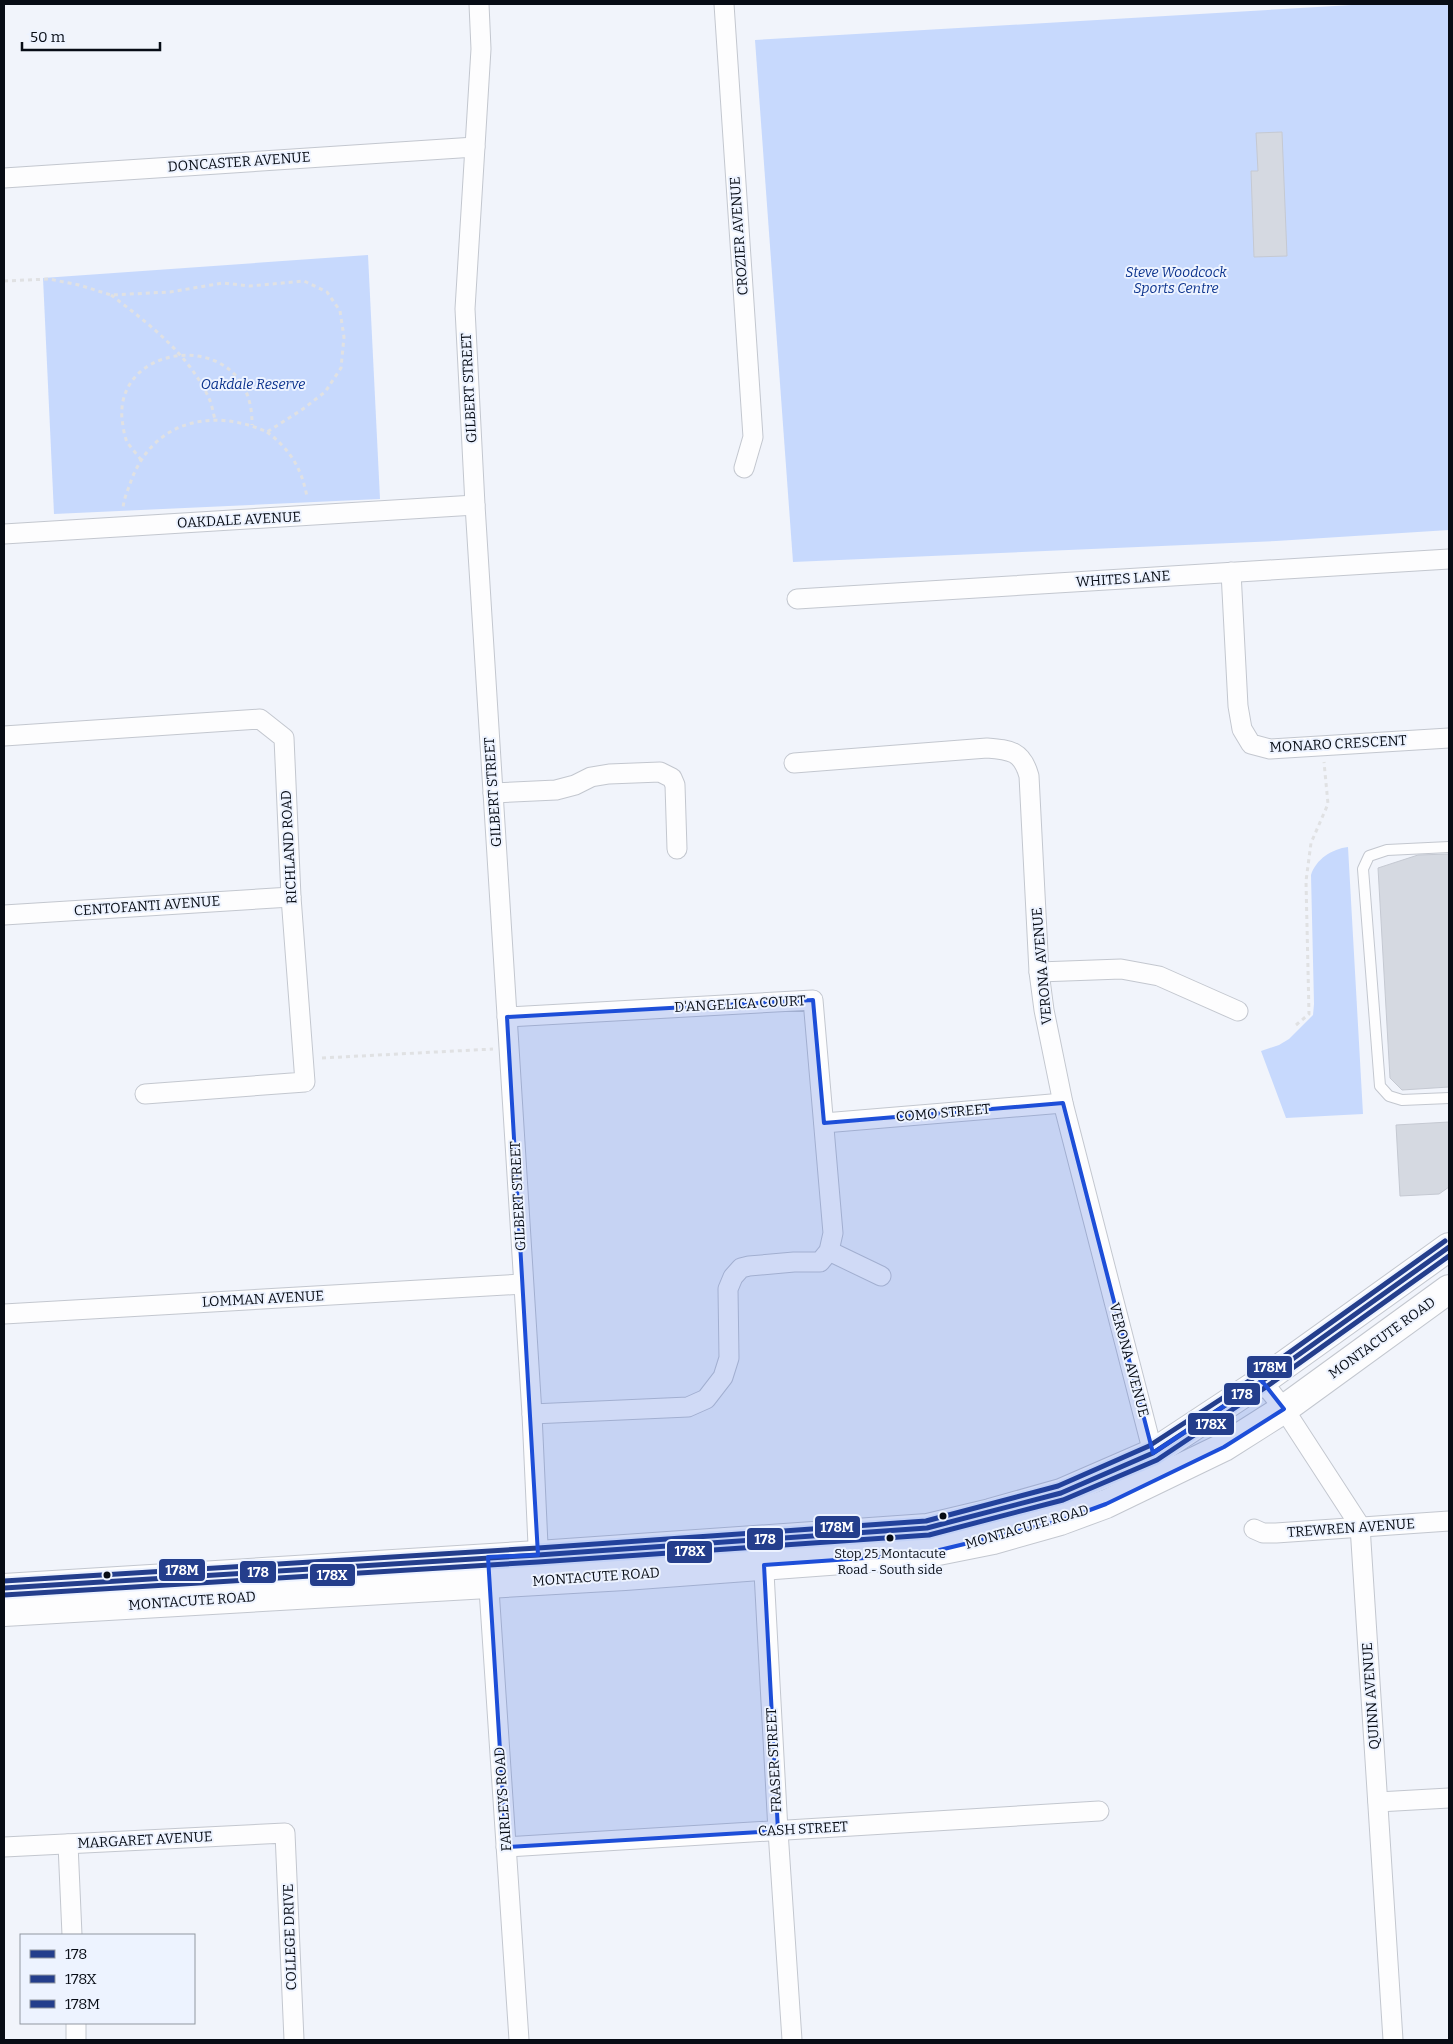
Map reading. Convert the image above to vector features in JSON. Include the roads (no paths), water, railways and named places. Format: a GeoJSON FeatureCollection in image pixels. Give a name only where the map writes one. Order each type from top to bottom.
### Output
{"type":"FeatureCollection","features":[{"type":"Feature","properties":{"kind":"main road","name":"MONTACUTE ROAD"},"geometry":{"type":"LineString","coordinates":[[4,1588],[539,1568],[763,1552],[927,1528],[1061,1493],[1153,1453],[1262,1381],[1449,1247]]}},
{"type":"Feature","properties":{"kind":"main road","name":"MONTACUTE ROAD"},"geometry":{"type":"LineString","coordinates":[[763,1552],[923,1554],[993,1540],[1060,1521],[1106,1504],[1224,1447],[1284,1409],[1449,1289]]}},
{"type":"Feature","properties":{"kind":"main road","name":"MONTACUTE ROAD"},"geometry":{"type":"LineString","coordinates":[[4,1612],[488,1570]]}},
{"type":"Feature","properties":{"kind":"street","name":"GILBERT STREET"},"geometry":{"type":"LineString","coordinates":[[479,4],[481,49],[465,309],[475,505],[532,1414],[539,1568]]}},
{"type":"Feature","properties":{"kind":"street","name":"CROZIER AVENUE"},"geometry":{"type":"LineString","coordinates":[[724,4],[753,437],[744,468]]}},
{"type":"Feature","properties":{"kind":"street","name":"DONCASTER AVENUE"},"geometry":{"type":"LineString","coordinates":[[4,178],[475,147]]}},
{"type":"Feature","properties":{"kind":"street","name":"OAKDALE AVENUE"},"geometry":{"type":"LineString","coordinates":[[4,534],[475,505]]}},
{"type":"Feature","properties":{"kind":"street","name":"WHITES LANE"},"geometry":{"type":"LineString","coordinates":[[797,599],[1449,559]]}},
{"type":"Feature","properties":{"kind":"street","name":"MONARO CRESCENT"},"geometry":{"type":"LineString","coordinates":[[1231,572],[1238,706],[1242,729],[1252,744],[1270,749],[1449,738]]}},
{"type":"Feature","properties":{"kind":"street","name":"RICHLAND ROAD"},"geometry":{"type":"LineString","coordinates":[[4,736],[260,719],[284,738],[291,897],[305,1082],[145,1094]]}},
{"type":"Feature","properties":{"kind":"street","name":"VERONA AVENUE"},"geometry":{"type":"LineString","coordinates":[[794,763],[987,748],[1003,749],[1016,753],[1025,762],[1029,776],[1039,972],[1044,1010],[1063,1103],[1153,1453]]}},
{"type":"Feature","properties":{"kind":"street"},"geometry":{"type":"LineString","coordinates":[[493,793],[556,790],[575,785],[591,777],[609,774],[660,772],[672,778],[675,785],[677,849]]}},
{"type":"Feature","properties":{"kind":"street","name":"CENTOFANTI AVENUE"},"geometry":{"type":"LineString","coordinates":[[4,915],[291,897]]}},
{"type":"Feature","properties":{"kind":"street"},"geometry":{"type":"LineString","coordinates":[[1039,972],[1121,969],[1159,976],[1238,1011]]}},
{"type":"Feature","properties":{"kind":"street","name":"D'ANGELICA COURT"},"geometry":{"type":"LineString","coordinates":[[507,1017],[813,1000],[833,1233],[824,1256]]}},
{"type":"Feature","properties":{"kind":"street","name":"COMO STREET"},"geometry":{"type":"LineString","coordinates":[[824,1123],[1063,1103]]}},
{"type":"Feature","properties":{"kind":"street"},"geometry":{"type":"LineString","coordinates":[[532,1414],[688,1407],[706,1399],[724,1377],[729,1358],[728,1289],[733,1277],[741,1268],[794,1262],[824,1256],[881,1276]]}},
{"type":"Feature","properties":{"kind":"street","name":"LOMMAN AVENUE"},"geometry":{"type":"LineString","coordinates":[[4,1314],[523,1284]]}},
{"type":"Feature","properties":{"kind":"street","name":"QUINN AVENUE"},"geometry":{"type":"LineString","coordinates":[[1262,1381],[1284,1409],[1360,1526],[1393,2040]]}},
{"type":"Feature","properties":{"kind":"street","name":"TREWREN AVENUE"},"geometry":{"type":"LineString","coordinates":[[1254,1530],[1276,1534],[1360,1526],[1449,1521]]}},
{"type":"Feature","properties":{"kind":"street","name":"FRASER STREET"},"geometry":{"type":"LineString","coordinates":[[763,1552],[778,1831],[792,2040]]}},
{"type":"Feature","properties":{"kind":"street","name":"FAIRLEYS ROAD"},"geometry":{"type":"LineString","coordinates":[[488,1570],[519,2040]]}},
{"type":"Feature","properties":{"kind":"street"},"geometry":{"type":"LineString","coordinates":[[1378,1802],[1449,1798]]}},
{"type":"Feature","properties":{"kind":"street","name":"CASH STREET"},"geometry":{"type":"LineString","coordinates":[[506,1847],[1099,1812]]}},
{"type":"Feature","properties":{"kind":"street","name":"MARGARET AVENUE"},"geometry":{"type":"LineString","coordinates":[[4,1847],[286,1833]]}},
{"type":"Feature","properties":{"kind":"street","name":"COLLEGE DRIVE"},"geometry":{"type":"LineString","coordinates":[[286,1833],[294,2040]]}},
{"type":"Feature","properties":{"kind":"street"},"geometry":{"type":"LineString","coordinates":[[68,1844],[72,1934]]}},
{"type":"Feature","properties":{"kind":"street"},"geometry":{"type":"LineString","coordinates":[[76,2024],[76,2040]]}},
{"type":"Feature","properties":{"kind":"lane"},"geometry":{"type":"LineString","coordinates":[[1449,847],[1387,850],[1369,856],[1363,869],[1380,1086],[1389,1096],[1402,1100],[1449,1098]]}},
{"type":"Feature","properties":{"kind":"place","name":"Stop 25 Montacute Road - South side"},"geometry":{"type":"Point","coordinates":[890,1538]}},
{"type":"Feature","properties":{"kind":"park label","name":"Steve Woodcock Sports Centre"},"geometry":{"type":"Point","coordinates":[1176,280]}},
{"type":"Feature","properties":{"kind":"park label","name":"Oakdale Reserve"},"geometry":{"type":"Point","coordinates":[253,384]}}]}
